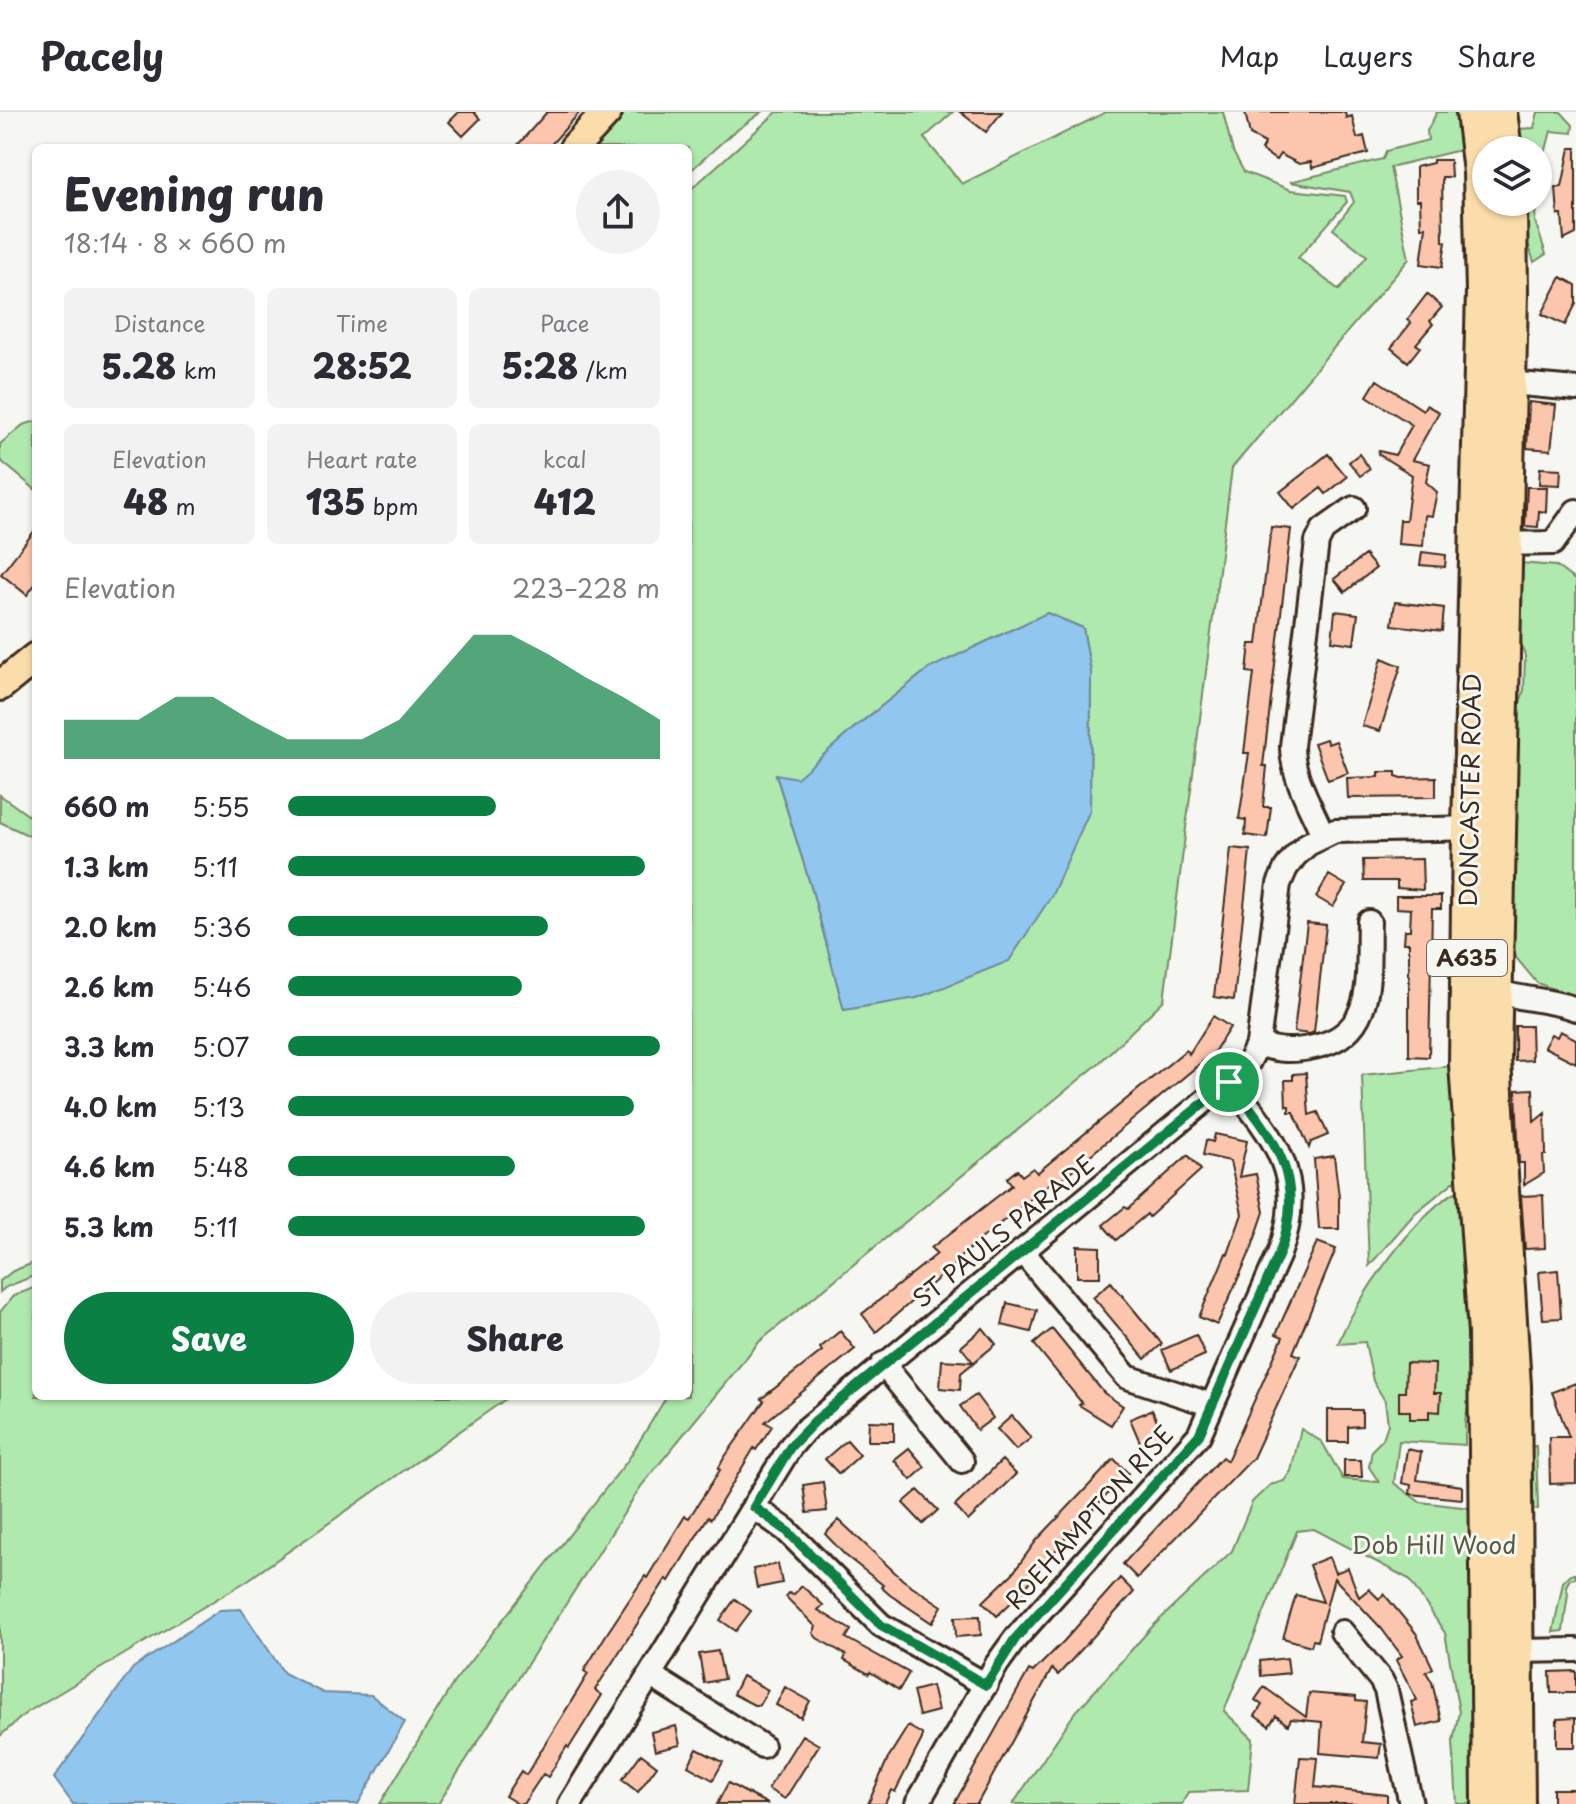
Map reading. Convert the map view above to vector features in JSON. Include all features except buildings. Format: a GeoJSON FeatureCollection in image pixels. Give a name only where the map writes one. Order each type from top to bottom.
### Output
{"type":"FeatureCollection","features":[{"type":"Feature","properties":{"kind":"highway","name":"DONCASTER ROAD"},"geometry":{"type":"LineString","coordinates":[[1474,112],[1504,544],[1483,828]]}},
{"type":"Feature","properties":{"kind":"highway"},"geometry":{"type":"LineString","coordinates":[[1499,112],[1502,136]]}},
{"type":"Feature","properties":{"kind":"highway","name":"DONCASTER ROAD"},"geometry":{"type":"LineString","coordinates":[[1510,216],[1511,248],[1495,382],[1480,986],[1469,1096],[1501,1528],[1515,1651],[1517,1804]]}},
{"type":"Feature","properties":{"kind":"highway","name":"DONCASTER ROAD"},"geometry":{"type":"LineString","coordinates":[[1490,1804],[1501,1528]]}},
{"type":"Feature","properties":{"kind":"main road"},"geometry":{"type":"LineString","coordinates":[[578,144],[607,112]]}},
{"type":"Feature","properties":{"kind":"main road"},"geometry":{"type":"LineString","coordinates":[[0,686],[32,660]]}},
{"type":"Feature","properties":{"kind":"street"},"geometry":{"type":"LineString","coordinates":[[1495,382],[1576,389]]}},
{"type":"Feature","properties":{"kind":"street"},"geometry":{"type":"LineString","coordinates":[[1354,508],[1323,530],[1317,542],[1292,746],[1297,772],[1323,835],[1360,829],[1483,828]]}},
{"type":"Feature","properties":{"kind":"street"},"geometry":{"type":"LineString","coordinates":[[1504,544],[1553,543],[1576,511]]}},
{"type":"Feature","properties":{"kind":"street","name":"ST PAULS PARADE"},"geometry":{"type":"LineString","coordinates":[[570,1804],[791,1446],[804,1431],[1246,1067],[1258,1044],[1279,884],[1295,856],[1323,835]]}},
{"type":"Feature","properties":{"kind":"street"},"geometry":{"type":"LineString","coordinates":[[1258,1044],[1288,1052],[1303,1050],[1341,1038],[1354,1027],[1365,997],[1369,922]]}},
{"type":"Feature","properties":{"kind":"street"},"geometry":{"type":"LineString","coordinates":[[1480,986],[1576,1009]]}},
{"type":"Feature","properties":{"kind":"street","name":"ROEHAMPTON RISE"},"geometry":{"type":"LineString","coordinates":[[917,1804],[1015,1639],[1199,1435],[1289,1229],[1288,1181],[1277,1145],[1229,1082]]}},
{"type":"Feature","properties":{"kind":"street"},"geometry":{"type":"LineString","coordinates":[[1022,1251],[1127,1377],[1212,1405]]}},
{"type":"Feature","properties":{"kind":"street"},"geometry":{"type":"LineString","coordinates":[[883,1364],[962,1461]]}},
{"type":"Feature","properties":{"kind":"street"},"geometry":{"type":"LineString","coordinates":[[754,1507],[786,1530],[881,1625],[986,1685]]}},
{"type":"Feature","properties":{"kind":"street"},"geometry":{"type":"LineString","coordinates":[[1342,1632],[1386,1690],[1411,1804]]}},
{"type":"Feature","properties":{"kind":"street"},"geometry":{"type":"LineString","coordinates":[[1515,1651],[1576,1650]]}},
{"type":"Feature","properties":{"kind":"street"},"geometry":{"type":"LineString","coordinates":[[650,1675],[762,1746]]}},
{"type":"Feature","properties":{"kind":"green space"},"geometry":{"type":"Polygon","coordinates":[[[624,112],[762,112],[730,135],[692,169],[692,144],[596,144],[624,112]]]}},
{"type":"Feature","properties":{"kind":"green space"},"geometry":{"type":"Polygon","coordinates":[[[777,112],[953,112],[924,138],[962,184],[1106,112],[1223,112],[1233,152],[1244,172],[1291,190],[1345,196],[1347,202],[1298,258],[1339,290],[1367,256],[1333,229],[1354,202],[1350,192],[1290,182],[1383,159],[1386,151],[1428,140],[1427,131],[1437,112],[1460,112],[1464,149],[1390,167],[1409,259],[1232,468],[1164,1000],[1097,1065],[759,1342],[642,1485],[438,1804],[380,1804],[454,1682],[628,1460],[665,1400],[692,1400],[692,188],[777,112]],[[1047,613],[928,669],[854,728],[797,779],[776,775],[812,890],[844,1010],[1090,810],[1091,672],[1083,628],[1047,613]]]}},
{"type":"Feature","properties":{"kind":"green space"},"geometry":{"type":"Polygon","coordinates":[[[1538,112],[1561,112],[1573,125],[1572,133],[1551,131],[1550,136],[1519,136],[1519,129],[1534,128],[1538,112]]]}},
{"type":"Feature","properties":{"kind":"green space"},"geometry":{"type":"Polygon","coordinates":[[[1524,216],[1535,216],[1546,254],[1534,262],[1525,234],[1524,216]]]}},
{"type":"Feature","properties":{"kind":"green space"},"geometry":{"type":"Polygon","coordinates":[[[32,422],[32,487],[0,460],[0,444],[23,425],[32,422]]]}},
{"type":"Feature","properties":{"kind":"green space"},"geometry":{"type":"Polygon","coordinates":[[[1520,563],[1556,566],[1576,581],[1576,997],[1537,983],[1508,948],[1515,719],[1524,690],[1525,656],[1517,627],[1520,563]]]}},
{"type":"Feature","properties":{"kind":"green space"},"geometry":{"type":"Polygon","coordinates":[[[0,795],[32,818],[32,837],[0,822],[0,795]]]}},
{"type":"Feature","properties":{"kind":"green space"},"geometry":{"type":"Polygon","coordinates":[[[1453,1066],[1461,1176],[1415,1213],[1369,1266],[1362,1075],[1453,1066]]]}},
{"type":"Feature","properties":{"kind":"green space","name":"Dob Hill Wood"},"geometry":{"type":"Polygon","coordinates":[[[1462,1189],[1473,1381],[1465,1421],[1465,1445],[1399,1441],[1394,1483],[1420,1502],[1470,1508],[1475,1523],[1475,1804],[1457,1804],[1453,1741],[1459,1712],[1445,1633],[1409,1579],[1314,1529],[1297,1531],[1224,1711],[1253,1739],[1248,1790],[1188,1792],[1182,1804],[1013,1804],[1074,1714],[1152,1627],[1232,1551],[1252,1502],[1270,1485],[1284,1481],[1291,1471],[1301,1429],[1322,1442],[1343,1479],[1379,1482],[1369,1467],[1372,1450],[1383,1439],[1388,1424],[1385,1401],[1373,1381],[1365,1342],[1338,1344],[1358,1305],[1390,1257],[1427,1214],[1462,1189]]]}},
{"type":"Feature","properties":{"kind":"green space"},"geometry":{"type":"Polygon","coordinates":[[[32,1264],[32,1277],[0,1292],[0,1281],[13,1271],[32,1264]]]}},
{"type":"Feature","properties":{"kind":"green space"},"geometry":{"type":"Polygon","coordinates":[[[32,1289],[32,1400],[504,1400],[245,1582],[26,1713],[0,1736],[0,1312],[13,1296],[32,1289]]]}},
{"type":"Feature","properties":{"kind":"green space"},"geometry":{"type":"Polygon","coordinates":[[[1536,1446],[1538,1509],[1529,1511],[1528,1447],[1536,1446]]]}},
{"type":"Feature","properties":{"kind":"green space"},"geometry":{"type":"Polygon","coordinates":[[[1571,1574],[1576,1574],[1576,1578],[1570,1579],[1566,1586],[1568,1593],[1563,1631],[1553,1632],[1563,1582],[1571,1574]]]}},
{"type":"Feature","properties":{"kind":"water"},"geometry":{"type":"Polygon","coordinates":[[[1047,613],[1083,628],[1091,672],[1090,810],[1052,895],[1009,961],[917,998],[844,1010],[812,890],[776,774],[797,778],[928,669],[1047,613]]]}},
{"type":"Feature","properties":{"kind":"water"},"geometry":{"type":"Polygon","coordinates":[[[241,1609],[284,1673],[323,1693],[371,1695],[405,1722],[358,1804],[73,1804],[54,1778],[133,1668],[220,1610],[241,1609]]]}},
{"type":"Feature","properties":{"kind":"route"},"geometry":{"type":"LineString","coordinates":[[1229,1082],[1264,1125],[1284,1163],[1288,1181],[1289,1229],[1279,1254],[1199,1435],[1015,1639],[986,1685],[881,1625],[786,1530],[754,1507],[791,1446],[816,1420],[1229,1082]]}}]}
